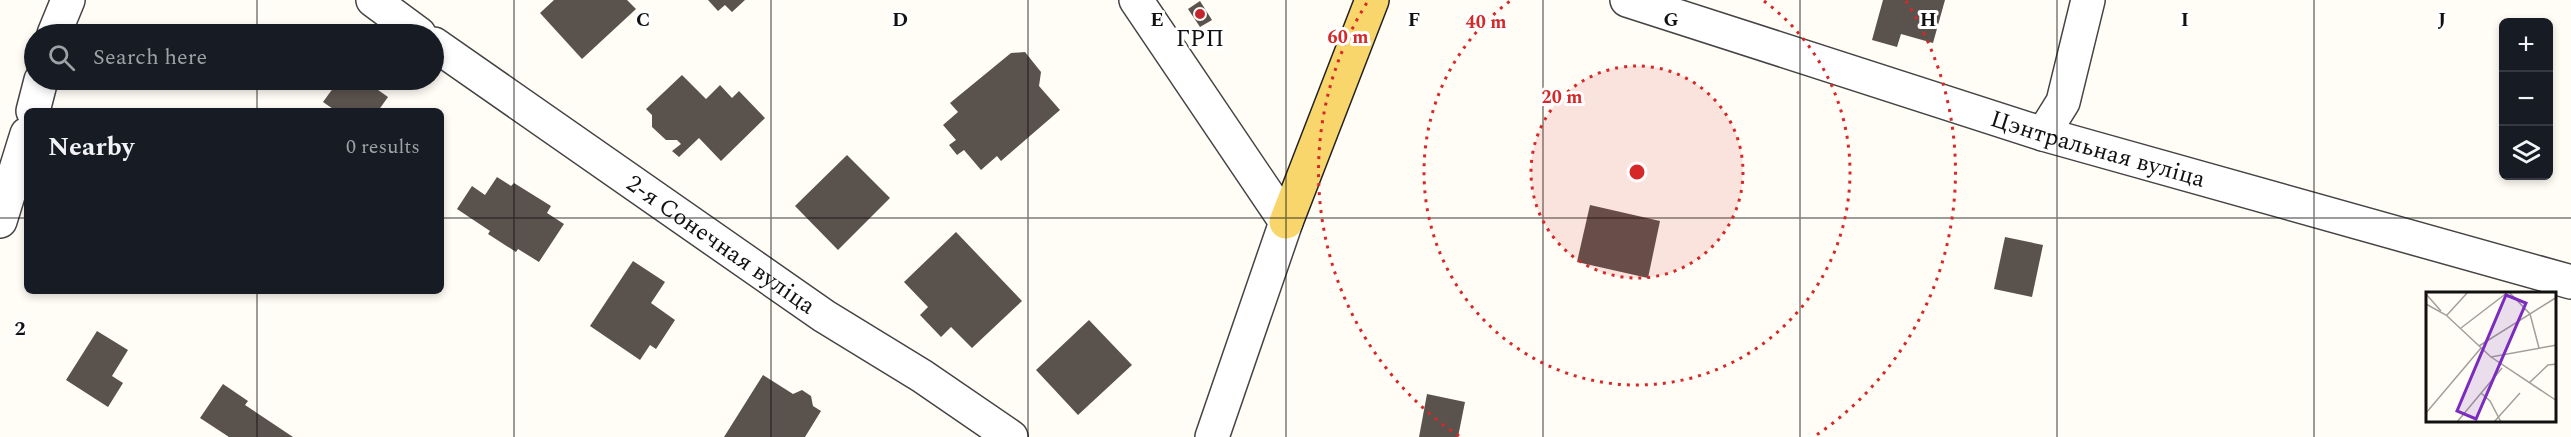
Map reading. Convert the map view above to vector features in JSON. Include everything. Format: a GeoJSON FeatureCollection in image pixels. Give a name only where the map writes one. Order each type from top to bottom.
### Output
{"type":"FeatureCollection","features":[{"type":"Feature","properties":{"kind":"main road"},"geometry":{"type":"LineString","coordinates":[[1286,222],[1372,0]]}},
{"type":"Feature","properties":{"kind":"street"},"geometry":{"type":"LineString","coordinates":[[58,24],[68,0]]}},
{"type":"Feature","properties":{"kind":"street"},"geometry":{"type":"LineString","coordinates":[[373,0],[405,24]]}},
{"type":"Feature","properties":{"kind":"street"},"geometry":{"type":"LineString","coordinates":[[1136,0],[1286,222],[1212,437]]}},
{"type":"Feature","properties":{"kind":"street","name":"Цэнтральная вуліца"},"geometry":{"type":"LineString","coordinates":[[1627,0],[2043,134],[2571,282]]}},
{"type":"Feature","properties":{"kind":"street"},"geometry":{"type":"LineString","coordinates":[[2043,134],[2063,102],[2088,0]]}},
{"type":"Feature","properties":{"kind":"street","name":"2-я Сонечная вуліца"},"geometry":{"type":"LineString","coordinates":[[444,51],[824,316],[922,376],[1011,437]]}},
{"type":"Feature","properties":{"kind":"street"},"geometry":{"type":"LineString","coordinates":[[34,108],[38,90]]}},
{"type":"Feature","properties":{"kind":"street"},"geometry":{"type":"LineString","coordinates":[[0,220],[24,144]]}},
{"type":"Feature","properties":{"kind":"building"},"geometry":{"type":"Polygon","coordinates":[[[554,0],[627,0],[636,9],[582,59],[540,13],[554,0]]]}},
{"type":"Feature","properties":{"kind":"building"},"geometry":{"type":"Polygon","coordinates":[[[708,0],[745,0],[732,12],[725,5],[718,11],[708,0]]]}},
{"type":"Feature","properties":{"kind":"building"},"geometry":{"type":"Polygon","coordinates":[[[1883,0],[1945,0],[1933,43],[1901,34],[1897,47],[1872,40],[1883,0]]]}},
{"type":"Feature","properties":{"kind":"building","name":"ГРП"},"geometry":{"type":"Polygon","coordinates":[[[1200,1],[1212,20],[1200,27],[1188,9],[1200,1]]]}},
{"type":"Feature","properties":{"kind":"building"},"geometry":{"type":"Polygon","coordinates":[[[1025,52],[1041,72],[1039,86],[1060,110],[1001,161],[997,156],[981,170],[964,150],[957,155],[949,145],[956,140],[943,125],[958,112],[950,103],[1011,53],[1025,52]]]}},
{"type":"Feature","properties":{"kind":"building"},"geometry":{"type":"Polygon","coordinates":[[[682,75],[706,99],[720,85],[732,98],[739,91],[765,118],[721,161],[699,138],[679,157],[672,151],[681,144],[677,140],[666,140],[652,127],[652,115],[646,109],[682,75]]]}},
{"type":"Feature","properties":{"kind":"building"},"geometry":{"type":"Polygon","coordinates":[[[332,90],[378,90],[388,97],[380,108],[332,108],[323,102],[332,90]]]}},
{"type":"Feature","properties":{"kind":"building"},"geometry":{"type":"Polygon","coordinates":[[[847,155],[890,198],[838,250],[795,206],[847,155]]]}},
{"type":"Feature","properties":{"kind":"building"},"geometry":{"type":"Polygon","coordinates":[[[497,177],[511,186],[514,183],[551,206],[547,213],[564,224],[539,262],[518,249],[516,252],[488,234],[490,231],[457,209],[472,186],[485,195],[497,177]]]}},
{"type":"Feature","properties":{"kind":"building"},"geometry":{"type":"Polygon","coordinates":[[[1590,205],[1660,221],[1648,278],[1577,262],[1590,205]]]}},
{"type":"Feature","properties":{"kind":"building"},"geometry":{"type":"Polygon","coordinates":[[[956,232],[1022,301],[972,348],[951,327],[941,337],[920,315],[928,307],[904,282],[956,232]]]}},
{"type":"Feature","properties":{"kind":"building"},"geometry":{"type":"Polygon","coordinates":[[[2005,237],[2043,245],[2032,297],[1994,289],[2005,237]]]}},
{"type":"Feature","properties":{"kind":"building"},"geometry":{"type":"Polygon","coordinates":[[[633,261],[665,282],[651,303],[675,320],[656,349],[650,345],[640,360],[590,326],[633,261]]]}},
{"type":"Feature","properties":{"kind":"building"},"geometry":{"type":"Polygon","coordinates":[[[1089,320],[1132,365],[1078,415],[1036,370],[1089,320]]]}},
{"type":"Feature","properties":{"kind":"building"},"geometry":{"type":"Polygon","coordinates":[[[97,331],[128,350],[112,376],[123,383],[108,407],[66,380],[97,331]]]}},
{"type":"Feature","properties":{"kind":"building"},"geometry":{"type":"Polygon","coordinates":[[[763,375],[793,394],[802,390],[811,396],[813,406],[821,411],[805,437],[724,437],[763,375]]]}},
{"type":"Feature","properties":{"kind":"building"},"geometry":{"type":"Polygon","coordinates":[[[223,384],[248,401],[245,405],[293,437],[229,437],[200,418],[223,384]]]}},
{"type":"Feature","properties":{"kind":"building"},"geometry":{"type":"Polygon","coordinates":[[[1427,394],[1465,402],[1458,437],[1419,437],[1427,394]]]}},
{"type":"Feature","properties":{"kind":"place","name":"ГРП"},"geometry":{"type":"Point","coordinates":[1200,14]}}]}
